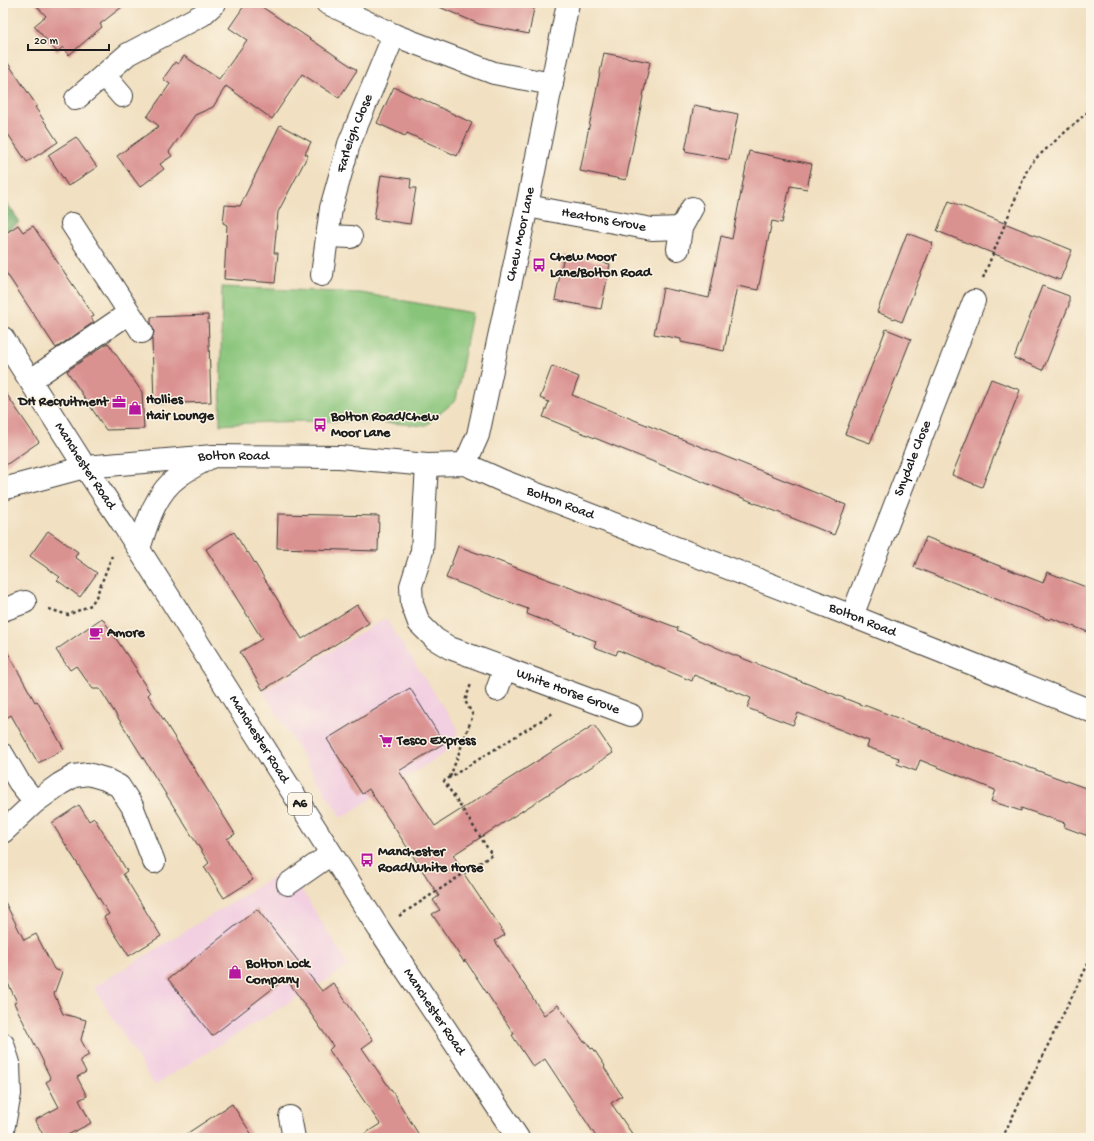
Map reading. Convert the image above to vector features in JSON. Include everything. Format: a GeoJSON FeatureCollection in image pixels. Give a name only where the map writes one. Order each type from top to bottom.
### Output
{"type":"FeatureCollection","features":[{"type":"Feature","properties":{"kind":"street"},"geometry":{"type":"LineString","coordinates":[[76,99],[128,54],[202,15],[215,3]]}},
{"type":"Feature","properties":{"kind":"street"},"geometry":{"type":"LineString","coordinates":[[327,3],[394,35],[494,73],[552,84]]}},
{"type":"Feature","properties":{"kind":"street","name":"Chew Moor Lane"},"geometry":{"type":"LineString","coordinates":[[466,464],[478,435],[527,206],[568,3]]}},
{"type":"Feature","properties":{"kind":"street","name":"Farleigh Close"},"geometry":{"type":"LineString","coordinates":[[322,275],[331,208],[349,144],[394,35]]}},
{"type":"Feature","properties":{"kind":"street"},"geometry":{"type":"LineString","coordinates":[[104,75],[122,96]]}},
{"type":"Feature","properties":{"kind":"street","name":"Heatons Grove"},"geometry":{"type":"LineString","coordinates":[[527,206],[652,229],[681,228]]}},
{"type":"Feature","properties":{"kind":"street"},"geometry":{"type":"LineString","coordinates":[[678,249],[681,228],[692,208]]}},
{"type":"Feature","properties":{"kind":"street"},"geometry":{"type":"LineString","coordinates":[[72,224],[142,332]]}},
{"type":"Feature","properties":{"kind":"street"},"geometry":{"type":"LineString","coordinates":[[327,236],[351,237]]}},
{"type":"Feature","properties":{"kind":"street","name":"Snydale Close"},"geometry":{"type":"LineString","coordinates":[[852,616],[974,301]]}},
{"type":"Feature","properties":{"kind":"street"},"geometry":{"type":"LineString","coordinates":[[31,380],[130,313]]}},
{"type":"Feature","properties":{"kind":"street","name":"Manchester Road"},"geometry":{"type":"LineString","coordinates":[[3,338],[31,380],[85,468],[135,542],[379,929],[518,1138]]}},
{"type":"Feature","properties":{"kind":"street","name":"Bolton Road"},"geometry":{"type":"LineString","coordinates":[[3,489],[85,468],[213,456],[288,455],[340,457],[427,465],[466,464],[503,482],[852,616],[1091,711]]}},
{"type":"Feature","properties":{"kind":"street"},"geometry":{"type":"LineString","coordinates":[[135,542],[153,508],[178,476],[213,456]]}},
{"type":"Feature","properties":{"kind":"street","name":"White Horse Grove"},"geometry":{"type":"LineString","coordinates":[[427,465],[422,552],[411,586],[412,604],[419,623],[435,639],[450,648],[631,715]]}},
{"type":"Feature","properties":{"kind":"street"},"geometry":{"type":"LineString","coordinates":[[3,610],[26,602]]}},
{"type":"Feature","properties":{"kind":"street","name":"White Horse Grove"},"geometry":{"type":"LineString","coordinates":[[497,690],[505,668]]}},
{"type":"Feature","properties":{"kind":"street"},"geometry":{"type":"LineString","coordinates":[[3,755],[35,802]]}},
{"type":"Feature","properties":{"kind":"street"},"geometry":{"type":"LineString","coordinates":[[3,832],[35,802],[74,776],[88,774],[105,779],[119,786],[132,806],[154,847]]}},
{"type":"Feature","properties":{"kind":"street"},"geometry":{"type":"LineString","coordinates":[[288,884],[331,854]]}},
{"type":"Feature","properties":{"kind":"street"},"geometry":{"type":"LineString","coordinates":[[3,1044],[9,1063],[10,1094],[3,1130]]}},
{"type":"Feature","properties":{"kind":"path"},"geometry":{"type":"LineString","coordinates":[[974,301],[1027,170],[1035,159],[1091,109]]}},
{"type":"Feature","properties":{"kind":"path"},"geometry":{"type":"LineString","coordinates":[[26,602],[68,615],[91,605],[96,597],[116,546],[135,542]]}},
{"type":"Feature","properties":{"kind":"path"},"geometry":{"type":"LineString","coordinates":[[450,777],[473,715],[465,701],[481,659]]}},
{"type":"Feature","properties":{"kind":"path"},"geometry":{"type":"LineString","coordinates":[[379,929],[492,855],[444,781],[580,696]]}},
{"type":"Feature","properties":{"kind":"path"},"geometry":{"type":"LineString","coordinates":[[1002,1138],[1091,958]]}},
{"type":"Feature","properties":{"kind":"shaded area"},"geometry":{"type":"Polygon","coordinates":[[[385,618],[458,729],[453,748],[341,818],[263,692],[385,618]]]}},
{"type":"Feature","properties":{"kind":"shaded area"},"geometry":{"type":"Polygon","coordinates":[[[288,868],[349,966],[154,1085],[94,987],[288,868]]]}},
{"type":"Feature","properties":{"kind":"green space"},"geometry":{"type":"Polygon","coordinates":[[[3,197],[20,222],[3,233],[3,197]]]}},
{"type":"Feature","properties":{"kind":"green space"},"geometry":{"type":"Polygon","coordinates":[[[222,287],[361,293],[472,313],[456,400],[425,426],[348,421],[271,422],[220,425],[222,287]]]}},
{"type":"Feature","properties":{"kind":"building"},"geometry":{"type":"Polygon","coordinates":[[[34,3],[127,3],[100,24],[102,27],[69,55],[63,47],[57,52],[34,26],[46,16],[34,3]]]}},
{"type":"Feature","properties":{"kind":"building"},"geometry":{"type":"Polygon","coordinates":[[[246,3],[256,3],[357,70],[339,98],[302,74],[272,119],[226,86],[213,107],[195,115],[169,152],[172,156],[160,164],[164,169],[140,187],[117,156],[159,126],[147,117],[170,84],[163,79],[175,62],[178,64],[184,56],[219,79],[247,40],[229,28],[246,3]]]}},
{"type":"Feature","properties":{"kind":"building"},"geometry":{"type":"Polygon","coordinates":[[[430,3],[535,3],[529,34],[479,24],[430,3]]]}},
{"type":"Feature","properties":{"kind":"building"},"geometry":{"type":"Polygon","coordinates":[[[604,53],[650,62],[626,180],[580,171],[604,53]]]}},
{"type":"Feature","properties":{"kind":"building"},"geometry":{"type":"Polygon","coordinates":[[[3,56],[37,106],[35,107],[58,142],[27,162],[3,127],[3,56]]]}},
{"type":"Feature","properties":{"kind":"building"},"geometry":{"type":"Polygon","coordinates":[[[394,87],[472,123],[457,156],[407,133],[405,136],[377,123],[394,87]]]}},
{"type":"Feature","properties":{"kind":"building"},"geometry":{"type":"Polygon","coordinates":[[[694,105],[738,114],[729,160],[685,151],[694,105]]]}},
{"type":"Feature","properties":{"kind":"building"},"geometry":{"type":"Polygon","coordinates":[[[280,125],[311,142],[305,154],[308,155],[278,212],[274,253],[278,253],[275,283],[224,279],[227,225],[223,223],[225,205],[240,206],[280,125]]]}},
{"type":"Feature","properties":{"kind":"building"},"geometry":{"type":"Polygon","coordinates":[[[76,137],[97,167],[68,186],[48,155],[76,137]]]}},
{"type":"Feature","properties":{"kind":"building"},"geometry":{"type":"Polygon","coordinates":[[[749,151],[812,164],[807,189],[790,186],[782,223],[772,221],[758,290],[737,286],[724,351],[681,342],[681,339],[654,334],[663,288],[709,298],[721,236],[732,239],[749,151]]]}},
{"type":"Feature","properties":{"kind":"building"},"geometry":{"type":"Polygon","coordinates":[[[381,175],[411,179],[410,188],[416,188],[410,224],[374,219],[381,175]]]}},
{"type":"Feature","properties":{"kind":"building"},"geometry":{"type":"Polygon","coordinates":[[[949,201],[1072,250],[1060,280],[937,231],[949,201]]]}},
{"type":"Feature","properties":{"kind":"building"},"geometry":{"type":"Polygon","coordinates":[[[18,225],[23,232],[33,226],[94,316],[91,318],[94,322],[56,348],[3,268],[3,235],[18,225]]]}},
{"type":"Feature","properties":{"kind":"building"},"geometry":{"type":"Polygon","coordinates":[[[907,233],[933,243],[902,322],[877,312],[907,233]]]}},
{"type":"Feature","properties":{"kind":"building"},"geometry":{"type":"Polygon","coordinates":[[[564,255],[610,264],[601,309],[555,300],[564,255]]]}},
{"type":"Feature","properties":{"kind":"building"},"geometry":{"type":"Polygon","coordinates":[[[1042,286],[1069,296],[1069,305],[1043,370],[1014,358],[1042,286]]]}},
{"type":"Feature","properties":{"kind":"building"},"geometry":{"type":"Polygon","coordinates":[[[208,315],[211,402],[154,404],[152,339],[154,332],[151,317],[208,315]]]}},
{"type":"Feature","properties":{"kind":"building"},"geometry":{"type":"Polygon","coordinates":[[[886,329],[911,339],[870,443],[845,434],[886,329]]]}},
{"type":"Feature","properties":{"kind":"building"},"geometry":{"type":"Polygon","coordinates":[[[108,343],[142,392],[144,429],[106,430],[67,371],[108,343]]]}},
{"type":"Feature","properties":{"kind":"building"},"geometry":{"type":"Polygon","coordinates":[[[552,366],[579,377],[572,395],[846,505],[834,535],[543,417],[549,402],[540,398],[552,366]]]}},
{"type":"Feature","properties":{"kind":"building"},"geometry":{"type":"Polygon","coordinates":[[[991,379],[1020,390],[982,487],[952,475],[991,379]]]}},
{"type":"Feature","properties":{"kind":"building"},"geometry":{"type":"Polygon","coordinates":[[[3,389],[39,442],[3,467],[3,389]]]}},
{"type":"Feature","properties":{"kind":"building"},"geometry":{"type":"Polygon","coordinates":[[[278,514],[379,516],[378,551],[277,548],[278,514]]]}},
{"type":"Feature","properties":{"kind":"building"},"geometry":{"type":"Polygon","coordinates":[[[48,531],[78,552],[75,557],[97,573],[80,597],[57,580],[60,577],[30,556],[48,531]]]}},
{"type":"Feature","properties":{"kind":"building"},"geometry":{"type":"Polygon","coordinates":[[[234,532],[302,639],[357,605],[369,623],[263,690],[240,652],[262,639],[206,549],[234,532]]]}},
{"type":"Feature","properties":{"kind":"building"},"geometry":{"type":"Polygon","coordinates":[[[926,537],[1043,583],[1047,572],[1091,589],[1091,633],[1051,618],[1050,620],[914,567],[926,537]]]}},
{"type":"Feature","properties":{"kind":"building"},"geometry":{"type":"Polygon","coordinates":[[[458,546],[678,628],[677,630],[729,653],[931,732],[1091,790],[1091,837],[1064,827],[1065,823],[1021,808],[1021,811],[991,801],[995,790],[920,760],[916,771],[897,764],[899,758],[867,747],[869,741],[798,713],[793,725],[747,708],[751,698],[694,675],[692,681],[618,650],[616,655],[594,647],[596,641],[527,614],[528,609],[446,578],[458,546]]]}},
{"type":"Feature","properties":{"kind":"building"},"geometry":{"type":"Polygon","coordinates":[[[102,618],[137,670],[136,671],[150,693],[148,695],[235,834],[227,839],[253,880],[224,898],[204,867],[209,863],[100,689],[93,689],[76,666],[70,670],[56,650],[102,618]]]}},
{"type":"Feature","properties":{"kind":"building"},"geometry":{"type":"Polygon","coordinates":[[[3,644],[35,702],[37,701],[64,749],[38,763],[11,715],[3,720],[3,644]]]}},
{"type":"Feature","properties":{"kind":"building"},"geometry":{"type":"Polygon","coordinates":[[[410,688],[444,743],[399,771],[435,826],[594,725],[613,753],[453,855],[505,935],[495,941],[544,1015],[558,1005],[584,1042],[586,1041],[591,1049],[593,1048],[605,1066],[604,1067],[622,1096],[611,1103],[635,1138],[597,1138],[545,1059],[533,1067],[512,1035],[514,1034],[465,960],[464,962],[432,914],[440,910],[433,900],[439,896],[369,789],[362,794],[327,739],[410,688]]]}},
{"type":"Feature","properties":{"kind":"building"},"geometry":{"type":"Polygon","coordinates":[[[79,805],[89,821],[94,818],[118,856],[127,871],[123,874],[161,936],[129,956],[104,917],[109,914],[52,823],[79,805]]]}},
{"type":"Feature","properties":{"kind":"building"},"geometry":{"type":"Polygon","coordinates":[[[3,898],[24,940],[36,934],[54,969],[62,972],[54,994],[63,1014],[86,1020],[81,1040],[89,1055],[80,1060],[86,1072],[77,1077],[87,1096],[79,1100],[91,1123],[62,1138],[45,1138],[35,1120],[59,1107],[46,1082],[51,1079],[14,1003],[17,1002],[3,973],[3,898]]]}},
{"type":"Feature","properties":{"kind":"building"},"geometry":{"type":"Polygon","coordinates":[[[257,909],[322,991],[333,983],[373,1040],[362,1048],[398,1100],[421,1138],[358,1138],[380,1124],[329,1050],[333,1046],[286,978],[212,1036],[168,979],[257,909]]]}},
{"type":"Feature","properties":{"kind":"building"},"geometry":{"type":"Polygon","coordinates":[[[232,1104],[254,1138],[180,1138],[203,1123],[232,1104]]]}},
{"type":"Feature","properties":{"kind":"place","name":"Chew Moor Lane/Bolton Road"},"geometry":{"type":"Point","coordinates":[539,265]}},
{"type":"Feature","properties":{"kind":"place","name":"DH Recruitment"},"geometry":{"type":"Point","coordinates":[119,402]}},
{"type":"Feature","properties":{"kind":"place","name":"Hollies Hair Lounge"},"geometry":{"type":"Point","coordinates":[135,408]}},
{"type":"Feature","properties":{"kind":"place","name":"Bolton Road/Chew Moor Lane"},"geometry":{"type":"Point","coordinates":[320,425]}},
{"type":"Feature","properties":{"kind":"place","name":"Amore"},"geometry":{"type":"Point","coordinates":[96,633]}},
{"type":"Feature","properties":{"kind":"place","name":"Tesco Express"},"geometry":{"type":"Point","coordinates":[386,741]}},
{"type":"Feature","properties":{"kind":"place","name":"Manchester Road/White Horse"},"geometry":{"type":"Point","coordinates":[367,860]}},
{"type":"Feature","properties":{"kind":"place","name":"Bolton Lock Company"},"geometry":{"type":"Point","coordinates":[235,972]}}]}
